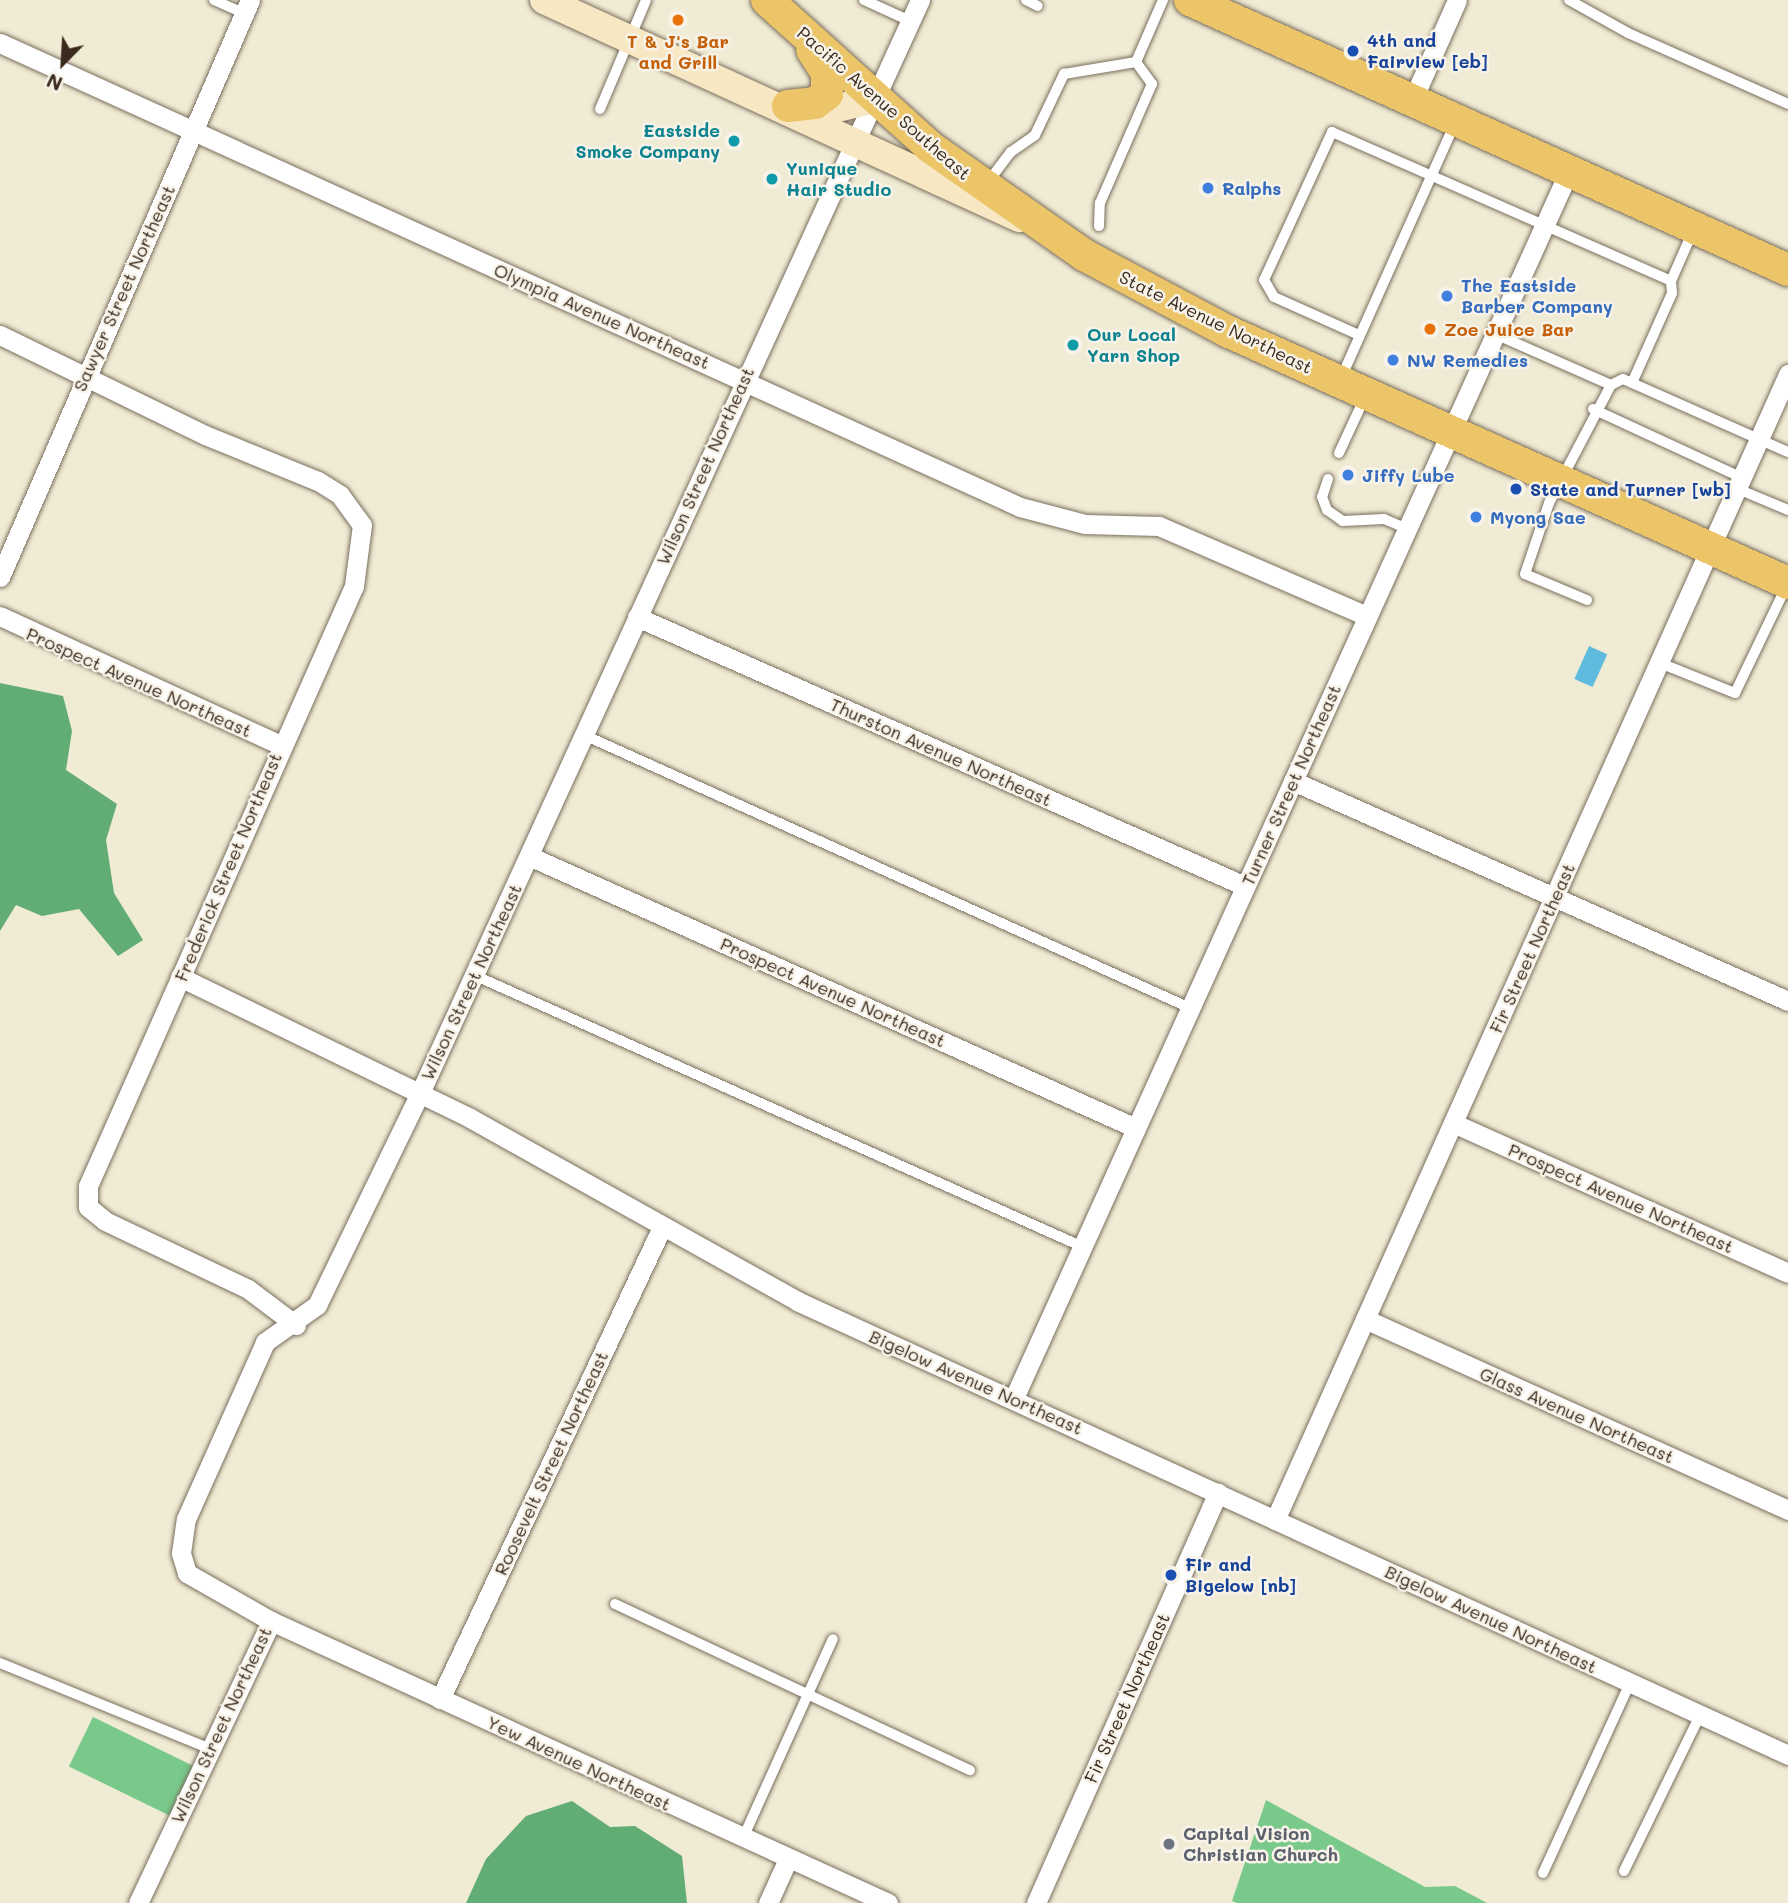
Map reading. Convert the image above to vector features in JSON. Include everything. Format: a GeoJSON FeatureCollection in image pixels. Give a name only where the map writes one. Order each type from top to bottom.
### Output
{"type":"FeatureCollection","features":[{"type":"Feature","properties":{"kind":"main road"},"geometry":{"type":"LineString","coordinates":[[1190,0],[1788,270]]}},
{"type":"Feature","properties":{"kind":"main road"},"geometry":{"type":"LineString","coordinates":[[774,6],[821,63],[829,85],[821,101],[788,106]]}},
{"type":"Feature","properties":{"kind":"main road","name":"Pacific Avenue Southeast"},"geometry":{"type":"LineString","coordinates":[[774,6],[874,99],[984,188],[1038,226]]}},
{"type":"Feature","properties":{"kind":"main road","name":"State Avenue Northeast"},"geometry":{"type":"LineString","coordinates":[[1038,226],[1163,299],[1353,388],[1788,583]]}},
{"type":"Feature","properties":{"kind":"street","name":"State Avenue Northeast"},"geometry":{"type":"LineString","coordinates":[[544,0],[788,106],[821,112],[874,99]]}},
{"type":"Feature","properties":{"kind":"street","name":"Wilson Street Northeast"},"geometry":{"type":"LineString","coordinates":[[138,1903],[271,1621],[187,1573],[181,1553],[186,1519],[265,1342],[296,1325],[329,1283],[476,976],[850,144],[874,99],[919,0]]}},
{"type":"Feature","properties":{"kind":"street"},"geometry":{"type":"LineString","coordinates":[[1413,99],[1457,0]]}},
{"type":"Feature","properties":{"kind":"street","name":"Sawyer Street Northeast"},"geometry":{"type":"LineString","coordinates":[[0,577],[84,375],[246,7]]}},
{"type":"Feature","properties":{"kind":"street","name":"Olympia Avenue Northeast"},"geometry":{"type":"LineString","coordinates":[[0,43],[1020,507],[1085,524],[1159,526],[1367,616]]}},
{"type":"Feature","properties":{"kind":"street","name":"State Avenue Northeast"},"geometry":{"type":"LineString","coordinates":[[641,43],[850,144],[1038,226]]}},
{"type":"Feature","properties":{"kind":"street","name":"Turner Street Northeast"},"geometry":{"type":"LineString","coordinates":[[1014,1398],[1569,171]]}},
{"type":"Feature","properties":{"kind":"street"},"geometry":{"type":"LineString","coordinates":[[0,335],[84,375]]}},
{"type":"Feature","properties":{"kind":"street","name":"Fir Street Northeast"},"geometry":{"type":"LineString","coordinates":[[1275,1520],[1788,374]]}},
{"type":"Feature","properties":{"kind":"street","name":"Frederick Street Northeast"},"geometry":{"type":"LineString","coordinates":[[84,375],[318,481],[340,495],[362,525],[354,586],[280,745],[88,1186],[88,1207],[135,1237],[248,1289],[296,1325]]}},
{"type":"Feature","properties":{"kind":"street","name":"Prospect Avenue Northeast"},"geometry":{"type":"LineString","coordinates":[[0,616],[280,745]]}},
{"type":"Feature","properties":{"kind":"street","name":"Thurston Avenue Northeast"},"geometry":{"type":"LineString","coordinates":[[637,617],[1245,886]]}},
{"type":"Feature","properties":{"kind":"street"},"geometry":{"type":"LineString","coordinates":[[1293,781],[1788,1001]]}},
{"type":"Feature","properties":{"kind":"street","name":"Prospect Avenue Northeast"},"geometry":{"type":"LineString","coordinates":[[529,856],[1136,1128]]}},
{"type":"Feature","properties":{"kind":"street","name":"Bigelow Avenue Northeast"},"geometry":{"type":"LineString","coordinates":[[180,977],[420,1093],[797,1301],[1014,1398],[1788,1755]]}},
{"type":"Feature","properties":{"kind":"street","name":"Prospect Avenue Northeast"},"geometry":{"type":"LineString","coordinates":[[1453,1123],[1788,1273]]}},
{"type":"Feature","properties":{"kind":"street","name":"Roosevelt Street Northeast"},"geometry":{"type":"LineString","coordinates":[[440,1699],[662,1227]]}},
{"type":"Feature","properties":{"kind":"street","name":"Glass Avenue Northeast"},"geometry":{"type":"LineString","coordinates":[[1365,1319],[1788,1510]]}},
{"type":"Feature","properties":{"kind":"street","name":"Fir Street Northeast"},"geometry":{"type":"LineString","coordinates":[[1036,1903],[1218,1493]]}},
{"type":"Feature","properties":{"kind":"street","name":"Yew Avenue Northeast"},"geometry":{"type":"LineString","coordinates":[[271,1621],[888,1903]]}},
{"type":"Feature","properties":{"kind":"street"},"geometry":{"type":"LineString","coordinates":[[768,1903],[788,1859]]}},
{"type":"Feature","properties":{"kind":"lane"},"geometry":{"type":"LineString","coordinates":[[214,0],[246,7]]}},
{"type":"Feature","properties":{"kind":"lane"},"geometry":{"type":"LineString","coordinates":[[600,110],[641,43],[646,0]]}},
{"type":"Feature","properties":{"kind":"lane"},"geometry":{"type":"LineString","coordinates":[[864,0],[910,22]]}},
{"type":"Feature","properties":{"kind":"lane"},"geometry":{"type":"LineString","coordinates":[[1026,0],[1038,6]]}},
{"type":"Feature","properties":{"kind":"lane"},"geometry":{"type":"LineString","coordinates":[[1136,62],[1164,0]]}},
{"type":"Feature","properties":{"kind":"lane"},"geometry":{"type":"LineString","coordinates":[[1569,0],[1628,33],[1788,104]]}},
{"type":"Feature","properties":{"kind":"lane"},"geometry":{"type":"LineString","coordinates":[[984,188],[1011,152],[1035,135],[1064,74],[1136,62]]}},
{"type":"Feature","properties":{"kind":"lane"},"geometry":{"type":"LineString","coordinates":[[1099,226],[1100,203],[1152,84],[1136,62]]}},
{"type":"Feature","properties":{"kind":"lane"},"geometry":{"type":"LineString","coordinates":[[1339,453],[1353,388],[1359,335],[1457,119]]}},
{"type":"Feature","properties":{"kind":"lane"},"geometry":{"type":"LineString","coordinates":[[1359,335],[1274,298],[1264,280],[1320,150],[1332,132],[1342,131],[1671,281]]}},
{"type":"Feature","properties":{"kind":"lane"},"geometry":{"type":"LineString","coordinates":[[1632,383],[1672,293],[1671,281],[1694,228]]}},
{"type":"Feature","properties":{"kind":"lane"},"geometry":{"type":"LineString","coordinates":[[1495,334],[1611,385]]}},
{"type":"Feature","properties":{"kind":"lane"},"geometry":{"type":"LineString","coordinates":[[1587,600],[1525,574],[1560,481],[1594,409],[1611,385],[1623,379],[1788,452]]}},
{"type":"Feature","properties":{"kind":"lane"},"geometry":{"type":"LineString","coordinates":[[1594,409],[1788,510]]}},
{"type":"Feature","properties":{"kind":"lane"},"geometry":{"type":"LineString","coordinates":[[1328,480],[1322,497],[1327,510],[1343,521],[1384,519],[1407,529]]}},
{"type":"Feature","properties":{"kind":"lane"},"geometry":{"type":"LineString","coordinates":[[1660,663],[1735,693],[1788,583]]}},
{"type":"Feature","properties":{"kind":"lane"},"geometry":{"type":"LineString","coordinates":[[584,735],[1190,1008]]}},
{"type":"Feature","properties":{"kind":"lane"},"geometry":{"type":"LineString","coordinates":[[476,976],[1083,1247]]}},
{"type":"Feature","properties":{"kind":"lane"},"geometry":{"type":"LineString","coordinates":[[615,1604],[971,1770]]}},
{"type":"Feature","properties":{"kind":"lane"},"geometry":{"type":"LineString","coordinates":[[743,1838],[834,1639]]}},
{"type":"Feature","properties":{"kind":"lane"},"geometry":{"type":"LineString","coordinates":[[0,1663],[212,1749]]}},
{"type":"Feature","properties":{"kind":"lane"},"geometry":{"type":"LineString","coordinates":[[1543,1872],[1630,1683]]}},
{"type":"Feature","properties":{"kind":"lane"},"geometry":{"type":"LineString","coordinates":[[1624,1871],[1700,1715]]}},
{"type":"Feature","properties":{"kind":"green space"},"geometry":{"type":"Polygon","coordinates":[[[0,683],[63,696],[72,731],[66,770],[117,804],[106,840],[114,893],[143,940],[118,956],[79,909],[42,916],[16,905],[0,931],[0,683]]]}},
{"type":"Feature","properties":{"kind":"green space"},"geometry":{"type":"Polygon","coordinates":[[[93,1717],[195,1767],[171,1816],[69,1766],[93,1717]]]}},
{"type":"Feature","properties":{"kind":"green space"},"geometry":{"type":"Polygon","coordinates":[[[1266,1800],[1425,1887],[1455,1886],[1487,1903],[1232,1901],[1266,1800]]]}},
{"type":"Feature","properties":{"kind":"green space"},"geometry":{"type":"Polygon","coordinates":[[[572,1801],[610,1827],[635,1826],[682,1856],[687,1903],[466,1903],[486,1859],[526,1816],[572,1801]]]}},
{"type":"Feature","properties":{"kind":"water"},"geometry":{"type":"Polygon","coordinates":[[[1589,646],[1607,654],[1593,687],[1574,679],[1589,646]]]}},
{"type":"Feature","properties":{"kind":"place","name":"T & J's Bar and Grill"},"geometry":{"type":"Point","coordinates":[678,20]}},
{"type":"Feature","properties":{"kind":"place","name":"4th and Fairview [eb]"},"geometry":{"type":"Point","coordinates":[1353,51]}},
{"type":"Feature","properties":{"kind":"place","name":"Eastside Smoke Company"},"geometry":{"type":"Point","coordinates":[734,141]}},
{"type":"Feature","properties":{"kind":"place","name":"Yunique Hair Studio"},"geometry":{"type":"Point","coordinates":[772,179]}},
{"type":"Feature","properties":{"kind":"place","name":"Ralphs"},"geometry":{"type":"Point","coordinates":[1208,188]}},
{"type":"Feature","properties":{"kind":"place","name":"The Eastside Barber Company"},"geometry":{"type":"Point","coordinates":[1447,296]}},
{"type":"Feature","properties":{"kind":"place","name":"Zoe Juice Bar"},"geometry":{"type":"Point","coordinates":[1430,329]}},
{"type":"Feature","properties":{"kind":"place","name":"Our Local Yarn Shop"},"geometry":{"type":"Point","coordinates":[1073,345]}},
{"type":"Feature","properties":{"kind":"place","name":"NW Remedies"},"geometry":{"type":"Point","coordinates":[1393,360]}},
{"type":"Feature","properties":{"kind":"place","name":"Jiffy Lube"},"geometry":{"type":"Point","coordinates":[1348,475]}},
{"type":"Feature","properties":{"kind":"place","name":"State and Turner [wb]"},"geometry":{"type":"Point","coordinates":[1516,489]}},
{"type":"Feature","properties":{"kind":"place","name":"Myong Sae"},"geometry":{"type":"Point","coordinates":[1476,517]}},
{"type":"Feature","properties":{"kind":"place","name":"Fir and Bigelow [nb]"},"geometry":{"type":"Point","coordinates":[1171,1575]}},
{"type":"Feature","properties":{"kind":"place","name":"Capital Vision Christian Church"},"geometry":{"type":"Point","coordinates":[1169,1844]}}]}
